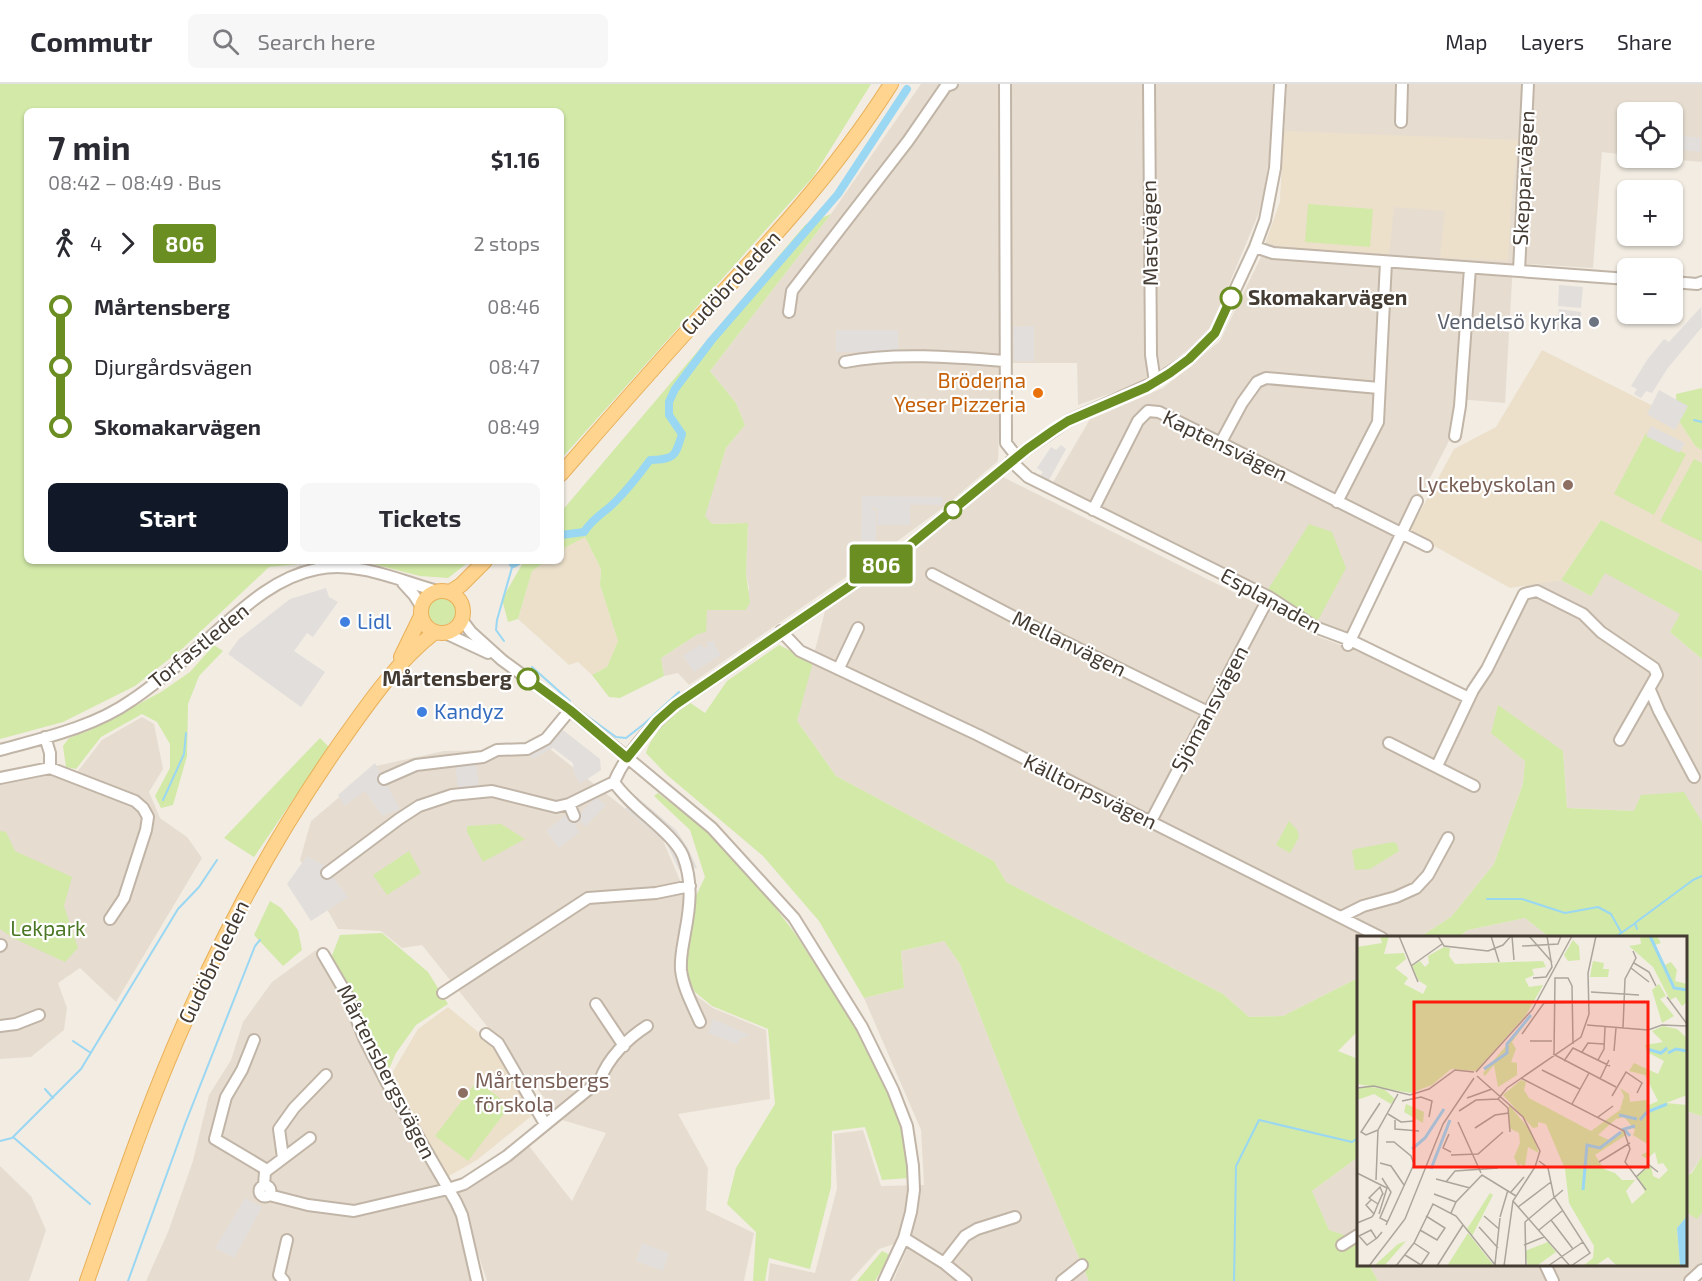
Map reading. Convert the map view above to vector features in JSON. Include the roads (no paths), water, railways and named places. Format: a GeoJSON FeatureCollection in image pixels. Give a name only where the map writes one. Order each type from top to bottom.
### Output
{"type":"FeatureCollection","features":[{"type":"Feature","properties":{"kind":"main road","name":"Gudöbroleden"},"geometry":{"type":"LineString","coordinates":[[564,471],[789,220],[856,136],[891,84]]}},
{"type":"Feature","properties":{"kind":"main road"},"geometry":{"type":"LineString","coordinates":[[482,564],[463,606],[462,620],[452,630],[440,632],[424,623],[421,611],[430,594],[444,592],[461,585],[482,564]]}},
{"type":"Feature","properties":{"kind":"main road"},"geometry":{"type":"LineString","coordinates":[[444,592],[456,595],[463,606]]}},
{"type":"Feature","properties":{"kind":"main road","name":"Gudöbroleden"},"geometry":{"type":"LineString","coordinates":[[394,671],[421,611]]}},
{"type":"Feature","properties":{"kind":"main road","name":"Gudöbroleden"},"geometry":{"type":"LineString","coordinates":[[87,1281],[153,1098],[192,1004],[237,914],[285,828],[321,772],[394,671],[421,643],[440,632]]}},
{"type":"Feature","properties":{"kind":"street"},"geometry":{"type":"LineString","coordinates":[[789,312],[792,291],[908,141],[946,86],[952,84]]}},
{"type":"Feature","properties":{"kind":"street"},"geometry":{"type":"LineString","coordinates":[[1005,84],[1004,361],[1006,443],[1014,459]]}},
{"type":"Feature","properties":{"kind":"street","name":"Mastvägen"},"geometry":{"type":"LineString","coordinates":[[1149,84],[1151,355],[1155,382]]}},
{"type":"Feature","properties":{"kind":"street"},"geometry":{"type":"LineString","coordinates":[[327,873],[419,806],[452,795],[492,791],[556,807],[568,804],[614,782],[627,758],[657,721],[675,705],[910,545],[1014,459],[1068,421],[1155,382],[1189,359],[1215,333],[1265,220],[1275,168],[1280,84]]}},
{"type":"Feature","properties":{"kind":"street"},"geometry":{"type":"LineString","coordinates":[[1401,122],[1402,84]]}},
{"type":"Feature","properties":{"kind":"street","name":"Skepparvägen"},"geometry":{"type":"LineString","coordinates":[[1519,272],[1528,84]]}},
{"type":"Feature","properties":{"kind":"street"},"geometry":{"type":"LineString","coordinates":[[1255,247],[1273,253],[1617,278]]}},
{"type":"Feature","properties":{"kind":"street"},"geometry":{"type":"LineString","coordinates":[[1337,502],[1378,422],[1386,262]]}},
{"type":"Feature","properties":{"kind":"street"},"geometry":{"type":"LineString","coordinates":[[1455,436],[1460,406],[1470,268]]}},
{"type":"Feature","properties":{"kind":"street"},"geometry":{"type":"LineString","coordinates":[[1683,283],[1702,282]]}},
{"type":"Feature","properties":{"kind":"street"},"geometry":{"type":"LineString","coordinates":[[845,362],[864,358],[1004,361]]}},
{"type":"Feature","properties":{"kind":"street"},"geometry":{"type":"LineString","coordinates":[[1220,444],[1242,403],[1257,382],[1266,378],[1379,388]]}},
{"type":"Feature","properties":{"kind":"street","name":"Kaptensvägen"},"geometry":{"type":"LineString","coordinates":[[1093,510],[1138,421],[1148,411],[1159,412],[1427,546]]}},
{"type":"Feature","properties":{"kind":"street","name":"Esplanaden"},"geometry":{"type":"LineString","coordinates":[[1014,459],[1028,477],[1269,597],[1315,627],[1469,698]]}},
{"type":"Feature","properties":{"kind":"street"},"geometry":{"type":"LineString","coordinates":[[1349,643],[1418,501]]}},
{"type":"Feature","properties":{"kind":"street","name":"Torfastleden"},"geometry":{"type":"LineString","coordinates":[[0,750],[92,721],[131,701],[235,615],[276,585],[299,573],[319,568],[369,569],[401,581],[444,592]]}},
{"type":"Feature","properties":{"kind":"street","name":"Mellanvägen"},"geometry":{"type":"LineString","coordinates":[[932,574],[1208,712]]}},
{"type":"Feature","properties":{"kind":"street","name":"Torfastleden"},"geometry":{"type":"LineString","coordinates":[[401,581],[414,594],[421,611]]}},
{"type":"Feature","properties":{"kind":"street"},"geometry":{"type":"LineString","coordinates":[[1437,766],[1469,698],[1487,669],[1524,594],[1537,591],[1583,614],[1601,632],[1654,668],[1657,675],[1650,690],[1620,740]]}},
{"type":"Feature","properties":{"kind":"street","name":"Sjömansvägen"},"geometry":{"type":"LineString","coordinates":[[1151,821],[1269,597]]}},
{"type":"Feature","properties":{"kind":"street"},"geometry":{"type":"LineString","coordinates":[[462,620],[471,632],[502,660],[570,710],[712,828],[794,918],[862,1027],[893,1090],[907,1126],[913,1166],[914,1190],[911,1212],[904,1238],[884,1281]]}},
{"type":"Feature","properties":{"kind":"street"},"geometry":{"type":"LineString","coordinates":[[838,668],[858,628]]}},
{"type":"Feature","properties":{"kind":"street","name":"Källtorpsvägen"},"geometry":{"type":"LineString","coordinates":[[781,631],[800,651],[1151,821],[1378,936]]}},
{"type":"Feature","properties":{"kind":"street"},"geometry":{"type":"LineString","coordinates":[[440,632],[502,660]]}},
{"type":"Feature","properties":{"kind":"street"},"geometry":{"type":"LineString","coordinates":[[1650,690],[1694,777]]}},
{"type":"Feature","properties":{"kind":"street"},"geometry":{"type":"LineString","coordinates":[[384,778],[416,765],[482,762],[497,750],[527,749],[546,739],[570,710]]}},
{"type":"Feature","properties":{"kind":"street"},"geometry":{"type":"LineString","coordinates":[[45,737],[50,753],[50,768]]}},
{"type":"Feature","properties":{"kind":"street"},"geometry":{"type":"LineString","coordinates":[[1389,743],[1474,786]]}},
{"type":"Feature","properties":{"kind":"street"},"geometry":{"type":"LineString","coordinates":[[0,778],[50,768],[135,801],[143,808],[148,817],[146,830],[124,898],[110,919]]}},
{"type":"Feature","properties":{"kind":"street"},"geometry":{"type":"LineString","coordinates":[[614,782],[622,795],[666,835],[682,854],[690,886],[681,972],[700,1022]]}},
{"type":"Feature","properties":{"kind":"street"},"geometry":{"type":"LineString","coordinates":[[568,804],[574,816]]}},
{"type":"Feature","properties":{"kind":"street"},"geometry":{"type":"LineString","coordinates":[[1341,917],[1363,906],[1396,897],[1416,888],[1428,875],[1448,838]]}},
{"type":"Feature","properties":{"kind":"street"},"geometry":{"type":"LineString","coordinates":[[443,993],[588,898],[656,893],[690,886]]}},
{"type":"Feature","properties":{"kind":"street","name":"Mårtensbergsvägen"},"geometry":{"type":"LineString","coordinates":[[323,954],[347,995],[364,1038],[387,1083],[462,1215],[477,1281]]}},
{"type":"Feature","properties":{"kind":"street"},"geometry":{"type":"LineString","coordinates":[[596,1004],[624,1046]]}},
{"type":"Feature","properties":{"kind":"street"},"geometry":{"type":"LineString","coordinates":[[0,1026],[16,1024],[39,1015]]}},
{"type":"Feature","properties":{"kind":"street"},"geometry":{"type":"LineString","coordinates":[[264,1190],[308,1205],[354,1212],[448,1190],[464,1184],[507,1156],[600,1080],[603,1070],[630,1037],[647,1026]]}},
{"type":"Feature","properties":{"kind":"street"},"geometry":{"type":"LineString","coordinates":[[486,1034],[498,1043],[545,1124]]}},
{"type":"Feature","properties":{"kind":"street"},"geometry":{"type":"LineString","coordinates":[[254,1040],[242,1070],[226,1097],[215,1139],[267,1170]]}},
{"type":"Feature","properties":{"kind":"street"},"geometry":{"type":"LineString","coordinates":[[283,1158],[279,1129],[294,1108],[326,1075]]}},
{"type":"Feature","properties":{"kind":"street"},"geometry":{"type":"LineString","coordinates":[[254,1203],[264,1190],[265,1172],[310,1138]]}},
{"type":"Feature","properties":{"kind":"street"},"geometry":{"type":"LineString","coordinates":[[944,1263],[965,1236],[977,1228],[1015,1217]]}},
{"type":"Feature","properties":{"kind":"street"},"geometry":{"type":"LineString","coordinates":[[1342,1245],[1357,1236]]}},
{"type":"Feature","properties":{"kind":"street"},"geometry":{"type":"LineString","coordinates":[[904,1238],[944,1263],[966,1281]]}},
{"type":"Feature","properties":{"kind":"street"},"geometry":{"type":"LineString","coordinates":[[284,1281],[279,1275],[287,1240]]}},
{"type":"Feature","properties":{"kind":"street"},"geometry":{"type":"LineString","coordinates":[[1062,1281],[1082,1265]]}},
{"type":"Feature","properties":{"kind":"street"},"geometry":{"type":"LineString","coordinates":[[1546,1266],[1553,1281]]}},
{"type":"Feature","properties":{"kind":"street"},"geometry":{"type":"LineString","coordinates":[[1690,1281],[1702,1270]]}},
{"type":"Feature","properties":{"kind":"waterway"},"geometry":{"type":"LineString","coordinates":[[564,535],[584,532],[624,492],[650,460],[665,459],[673,455],[678,448],[682,434],[669,415],[669,402],[675,389],[711,341],[838,194],[907,89]]}},
{"type":"Feature","properties":{"kind":"waterway"},"geometry":{"type":"LineString","coordinates":[[1694,420],[1702,422]]}},
{"type":"Feature","properties":{"kind":"waterway"},"geometry":{"type":"LineString","coordinates":[[504,641],[496,630],[497,620],[513,564]]}},
{"type":"Feature","properties":{"kind":"waterway"},"geometry":{"type":"LineString","coordinates":[[532,667],[570,701]]}},
{"type":"Feature","properties":{"kind":"waterway"},"geometry":{"type":"LineString","coordinates":[[583,713],[616,737],[626,738],[679,692]]}},
{"type":"Feature","properties":{"kind":"waterway"},"geometry":{"type":"LineString","coordinates":[[163,800],[184,754],[186,733]]}},
{"type":"Feature","properties":{"kind":"waterway"},"geometry":{"type":"LineString","coordinates":[[0,1141],[12,1138],[81,1069],[178,909],[199,887],[217,860]]}},
{"type":"Feature","properties":{"kind":"waterway"},"geometry":{"type":"LineString","coordinates":[[1637,929],[1635,923],[1693,880],[1702,876]]}},
{"type":"Feature","properties":{"kind":"waterway"},"geometry":{"type":"LineString","coordinates":[[1487,899],[1522,899],[1565,913],[1598,907],[1611,914],[1621,932]]}},
{"type":"Feature","properties":{"kind":"waterway"},"geometry":{"type":"LineString","coordinates":[[1617,936],[1634,924]]}},
{"type":"Feature","properties":{"kind":"waterway"},"geometry":{"type":"LineString","coordinates":[[128,1281],[185,1124],[255,946],[260,940]]}},
{"type":"Feature","properties":{"kind":"waterway"},"geometry":{"type":"LineString","coordinates":[[73,1041],[91,1053]]}},
{"type":"Feature","properties":{"kind":"waterway"},"geometry":{"type":"LineString","coordinates":[[45,1089],[53,1098]]}},
{"type":"Feature","properties":{"kind":"waterway"},"geometry":{"type":"LineString","coordinates":[[1234,1281],[1236,1166],[1259,1120],[1352,1142],[1357,1139]]}},
{"type":"Feature","properties":{"kind":"waterway"},"geometry":{"type":"LineString","coordinates":[[13,1137],[90,1204]]}},
{"type":"Feature","properties":{"kind":"place","name":"Skomakarvägen"},"geometry":{"type":"Point","coordinates":[1231,298]}},
{"type":"Feature","properties":{"kind":"place","name":"Vendelsö kyrka"},"geometry":{"type":"Point","coordinates":[1594,322]}},
{"type":"Feature","properties":{"kind":"place","name":"Bröderna Yeser Pizzeria"},"geometry":{"type":"Point","coordinates":[1038,393]}},
{"type":"Feature","properties":{"kind":"place","name":"Lyckebyskolan"},"geometry":{"type":"Point","coordinates":[1568,485]}},
{"type":"Feature","properties":{"kind":"place","name":"Lidl"},"geometry":{"type":"Point","coordinates":[345,622]}},
{"type":"Feature","properties":{"kind":"place","name":"Mårtensberg"},"geometry":{"type":"Point","coordinates":[528,679]}},
{"type":"Feature","properties":{"kind":"place","name":"Kandyz"},"geometry":{"type":"Point","coordinates":[422,712]}},
{"type":"Feature","properties":{"kind":"place","name":"Mårtensbergs förskola"},"geometry":{"type":"Point","coordinates":[463,1093]}},
{"type":"Feature","properties":{"kind":"park label","name":"Lekpark"},"geometry":{"type":"Point","coordinates":[48,929]}}]}
